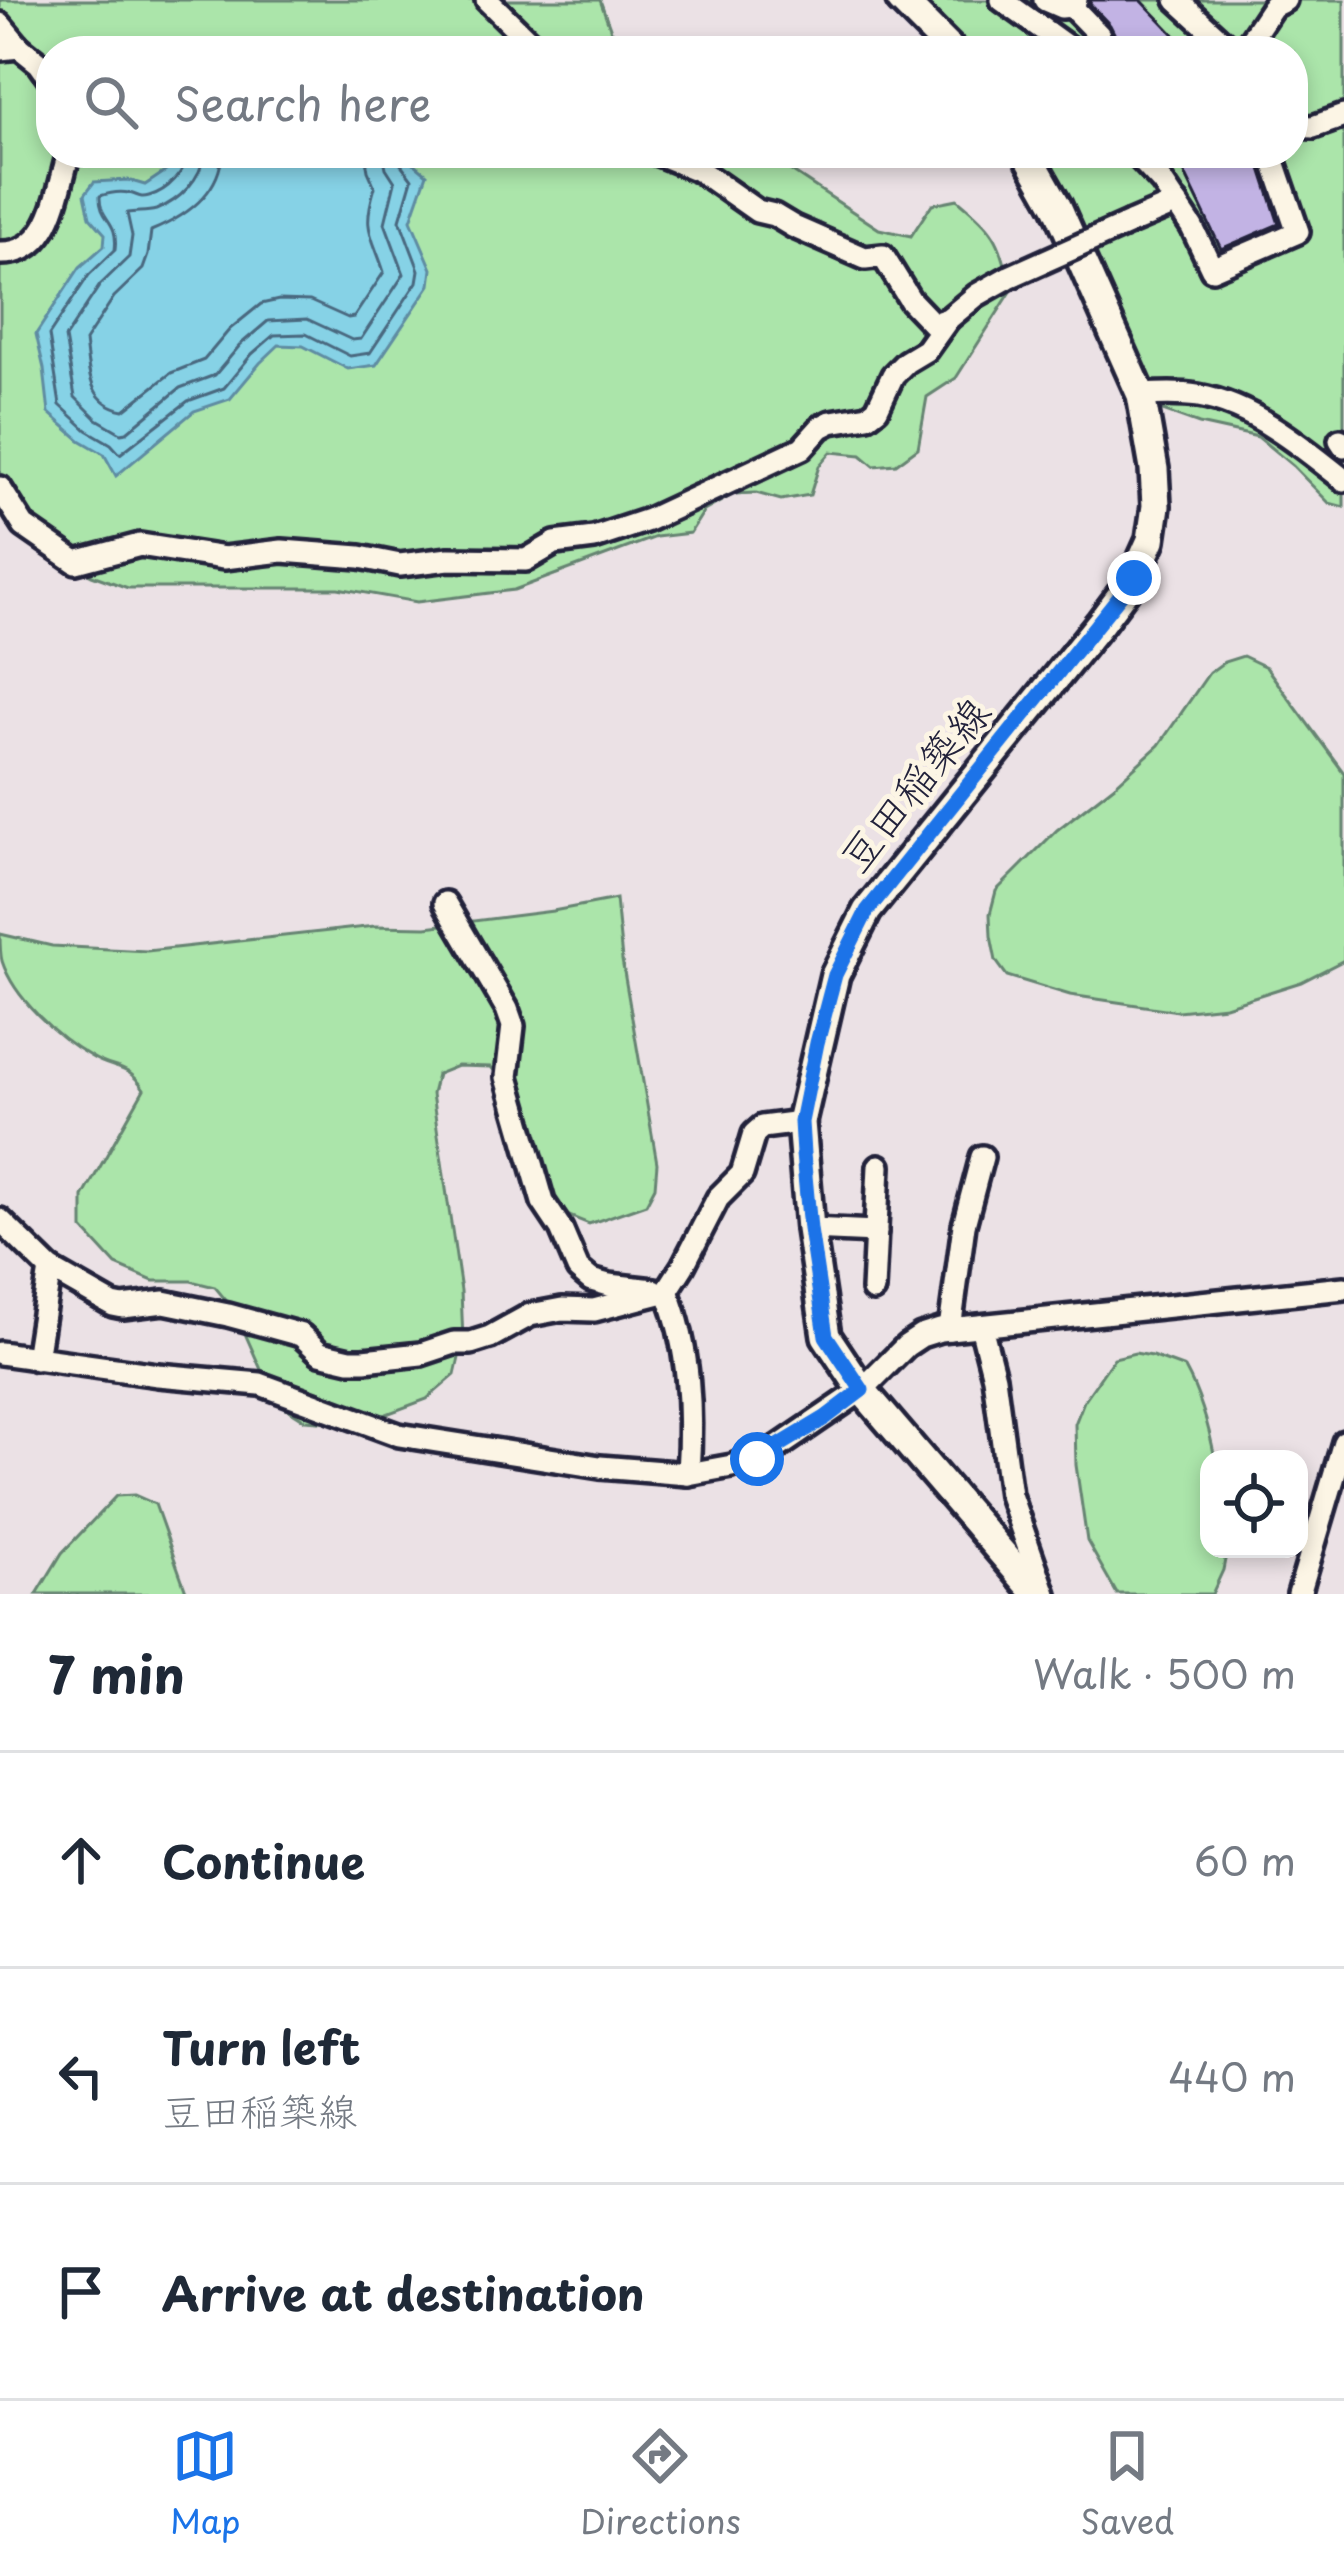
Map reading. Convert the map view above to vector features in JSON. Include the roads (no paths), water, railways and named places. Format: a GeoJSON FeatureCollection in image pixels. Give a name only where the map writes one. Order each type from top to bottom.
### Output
{"type":"FeatureCollection","features":[{"type":"Feature","properties":{"kind":"main road"},"geometry":{"type":"LineString","coordinates":[[902,0],[937,36]]}},
{"type":"Feature","properties":{"kind":"main road","name":"豆田稲築線"},"geometry":{"type":"LineString","coordinates":[[1035,168],[1142,394],[1154,469],[1151,540],[1134,578],[867,911],[835,975],[801,1122],[826,1336],[862,1390],[1041,1594]]}},
{"type":"Feature","properties":{"kind":"street"},"geometry":{"type":"LineString","coordinates":[[488,0],[524,36]]}},
{"type":"Feature","properties":{"kind":"street"},"geometry":{"type":"LineString","coordinates":[[1003,0],[1053,36]]}},
{"type":"Feature","properties":{"kind":"street"},"geometry":{"type":"LineString","coordinates":[[1177,0],[1216,36]]}},
{"type":"Feature","properties":{"kind":"street"},"geometry":{"type":"LineString","coordinates":[[1255,36],[1274,6],[1285,0]]}},
{"type":"Feature","properties":{"kind":"street"},"geometry":{"type":"LineString","coordinates":[[1043,29],[1061,3],[1100,35]]}},
{"type":"Feature","properties":{"kind":"street"},"geometry":{"type":"LineString","coordinates":[[0,24],[10,48]]}},
{"type":"Feature","properties":{"kind":"street"},"geometry":{"type":"LineString","coordinates":[[1308,127],[1344,116]]}},
{"type":"Feature","properties":{"kind":"street"},"geometry":{"type":"LineString","coordinates":[[0,253],[21,252],[34,245],[46,227],[64,168]]}},
{"type":"Feature","properties":{"kind":"street"},"geometry":{"type":"LineString","coordinates":[[693,168],[757,211],[865,258],[883,256],[920,313],[933,324],[948,319]]}},
{"type":"Feature","properties":{"kind":"street"},"geometry":{"type":"LineString","coordinates":[[1149,168],[1192,226],[1212,269],[1298,232],[1276,168]]}},
{"type":"Feature","properties":{"kind":"street"},"geometry":{"type":"LineString","coordinates":[[0,488],[24,526],[76,562],[140,545],[224,558],[283,551],[400,565],[449,559],[526,560],[555,544],[594,538],[647,520],[802,448],[831,422],[868,416],[878,409],[893,375],[926,350],[948,319],[977,295],[1177,203]]}},
{"type":"Feature","properties":{"kind":"street"},"geometry":{"type":"LineString","coordinates":[[1142,394],[1202,396],[1250,414],[1344,480]]}},
{"type":"Feature","properties":{"kind":"street"},"geometry":{"type":"LineString","coordinates":[[445,903],[507,1009],[512,1026],[507,1077],[543,1202],[578,1269],[609,1286],[667,1291]]}},
{"type":"Feature","properties":{"kind":"street"},"geometry":{"type":"LineString","coordinates":[[0,1220],[50,1270],[113,1305],[164,1302],[228,1315],[301,1335],[320,1353],[350,1360],[421,1354],[490,1337],[530,1316],[562,1309],[594,1310],[667,1291],[718,1198],[742,1174],[754,1134],[762,1127],[801,1122]]}},
{"type":"Feature","properties":{"kind":"street"},"geometry":{"type":"LineString","coordinates":[[950,1329],[964,1225],[982,1156]]}},
{"type":"Feature","properties":{"kind":"street"},"geometry":{"type":"LineString","coordinates":[[873,1290],[879,1166]]}},
{"type":"Feature","properties":{"kind":"street"},"geometry":{"type":"LineString","coordinates":[[810,1229],[876,1232]]}},
{"type":"Feature","properties":{"kind":"street"},"geometry":{"type":"LineString","coordinates":[[36,1359],[50,1270]]}},
{"type":"Feature","properties":{"kind":"street"},"geometry":{"type":"LineString","coordinates":[[0,1353],[158,1376],[260,1384],[399,1435],[601,1467],[688,1474],[732,1466],[774,1450],[862,1390],[921,1336],[950,1329],[1344,1288]]}},
{"type":"Feature","properties":{"kind":"street"},"geometry":{"type":"LineString","coordinates":[[667,1291],[678,1319],[690,1406],[688,1474]]}},
{"type":"Feature","properties":{"kind":"street"},"geometry":{"type":"LineString","coordinates":[[982,1326],[1010,1496],[1041,1594]]}},
{"type":"Feature","properties":{"kind":"street"},"geometry":{"type":"LineString","coordinates":[[1299,1594],[1344,1442]]}},
{"type":"Feature","properties":{"kind":"water"},"geometry":{"type":"Polygon","coordinates":[[[420,168],[427,174],[411,220],[432,269],[430,285],[376,365],[348,369],[303,346],[279,345],[230,399],[194,411],[116,476],[104,454],[49,413],[36,334],[80,267],[104,246],[105,234],[90,217],[85,194],[94,182],[128,180],[145,185],[166,171],[420,168]]]}}]}
